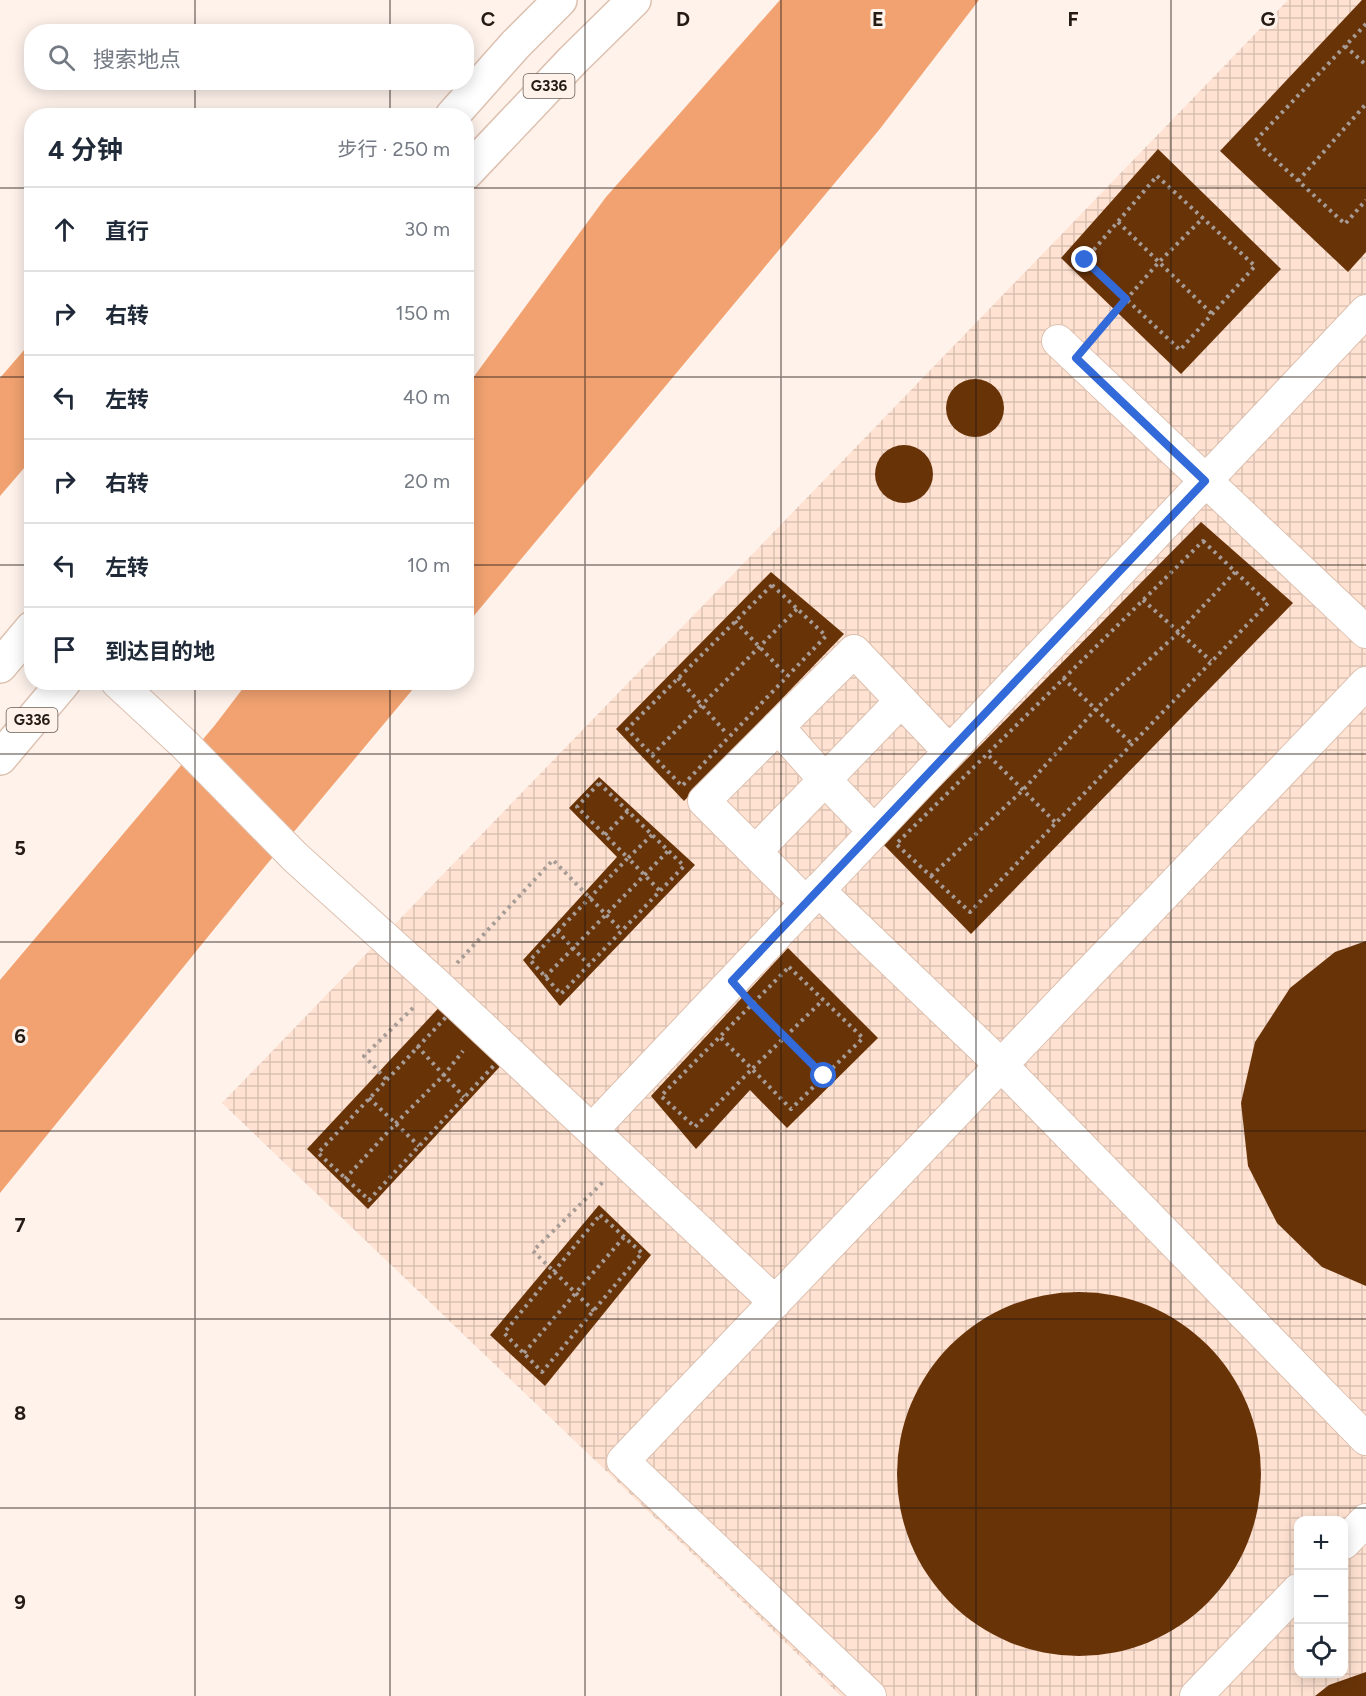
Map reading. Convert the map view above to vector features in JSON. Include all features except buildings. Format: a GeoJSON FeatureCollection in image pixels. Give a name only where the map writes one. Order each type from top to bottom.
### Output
{"type":"FeatureCollection","features":[{"type":"Feature","properties":{"kind":"highway"},"geometry":{"type":"LineString","coordinates":[[459,108],[516,44],[560,0]]}},
{"type":"Feature","properties":{"kind":"highway","name":"G336"},"geometry":{"type":"LineString","coordinates":[[474,165],[573,60],[634,0]]}},
{"type":"Feature","properties":{"kind":"highway"},"geometry":{"type":"LineString","coordinates":[[0,666],[24,638]]}},
{"type":"Feature","properties":{"kind":"highway","name":"G336"},"geometry":{"type":"LineString","coordinates":[[0,758],[57,690]]}},
{"type":"Feature","properties":{"kind":"street"},"geometry":{"type":"LineString","coordinates":[[592,1130],[742,993],[812,897],[1366,311]]}},
{"type":"Feature","properties":{"kind":"street"},"geometry":{"type":"LineString","coordinates":[[1067,349],[1366,632]]}},
{"type":"Feature","properties":{"kind":"street"},"geometry":{"type":"LineString","coordinates":[[949,751],[854,651],[704,801],[755,852],[812,897],[1001,1065],[1366,1438]]}},
{"type":"Feature","properties":{"kind":"street"},"geometry":{"type":"LineString","coordinates":[[870,1696],[623,1461],[1366,683]]}},
{"type":"Feature","properties":{"kind":"street"},"geometry":{"type":"LineString","coordinates":[[126,690],[184,744],[295,857],[437,985],[775,1302]]}},
{"type":"Feature","properties":{"kind":"street"},"geometry":{"type":"LineString","coordinates":[[755,852],[901,701]]}},
{"type":"Feature","properties":{"kind":"street"},"geometry":{"type":"LineString","coordinates":[[778,727],[874,831]]}},
{"type":"Feature","properties":{"kind":"street"},"geometry":{"type":"LineString","coordinates":[[1348,1539],[1366,1520]]}},
{"type":"Feature","properties":{"kind":"street"},"geometry":{"type":"LineString","coordinates":[[1196,1696],[1294,1595]]}},
{"type":"Feature","properties":{"kind":"path"},"geometry":{"type":"LineString","coordinates":[[1366,24],[1255,141],[1345,224],[1366,200]]}},
{"type":"Feature","properties":{"kind":"path"},"geometry":{"type":"LineString","coordinates":[[1345,46],[1366,65]]}},
{"type":"Feature","properties":{"kind":"path"},"geometry":{"type":"LineString","coordinates":[[1298,181],[1366,104]]}},
{"type":"Feature","properties":{"kind":"path"},"geometry":{"type":"LineString","coordinates":[[1157,176],[1255,266],[1180,350],[1085,260],[1118,222],[1157,176]]}},
{"type":"Feature","properties":{"kind":"path"},"geometry":{"type":"LineString","coordinates":[[1067,349],[1126,299],[1203,218]]}},
{"type":"Feature","properties":{"kind":"path"},"geometry":{"type":"LineString","coordinates":[[1118,222],[1212,314]]}},
{"type":"Feature","properties":{"kind":"path"},"geometry":{"type":"LineString","coordinates":[[1203,541],[1268,603],[970,912],[896,844],[1143,600],[1203,541]]}},
{"type":"Feature","properties":{"kind":"path"},"geometry":{"type":"LineString","coordinates":[[931,876],[1023,790],[1096,709],[1179,632],[1235,572]]}},
{"type":"Feature","properties":{"kind":"path"},"geometry":{"type":"LineString","coordinates":[[772,585],[826,636],[682,786],[627,729],[735,621],[772,585]]}},
{"type":"Feature","properties":{"kind":"path"},"geometry":{"type":"LineString","coordinates":[[1143,600],[1211,661]]}},
{"type":"Feature","properties":{"kind":"path"},"geometry":{"type":"LineString","coordinates":[[652,755],[797,609]]}},
{"type":"Feature","properties":{"kind":"path"},"geometry":{"type":"LineString","coordinates":[[735,621],[788,677]]}},
{"type":"Feature","properties":{"kind":"path"},"geometry":{"type":"LineString","coordinates":[[678,678],[729,737]]}},
{"type":"Feature","properties":{"kind":"path"},"geometry":{"type":"LineString","coordinates":[[1064,679],[1132,744]]}},
{"type":"Feature","properties":{"kind":"path"},"geometry":{"type":"LineString","coordinates":[[987,754],[1056,823]]}},
{"type":"Feature","properties":{"kind":"path"},"geometry":{"type":"LineString","coordinates":[[652,835],[628,858],[530,960],[561,994],[622,931],[684,866],[599,783],[576,807],[605,835],[628,858],[645,875],[660,891]]}},
{"type":"Feature","properties":{"kind":"path"},"geometry":{"type":"LineString","coordinates":[[605,835],[628,811]]}},
{"type":"Feature","properties":{"kind":"path"},"geometry":{"type":"LineString","coordinates":[[545,977],[668,851]]}},
{"type":"Feature","properties":{"kind":"path"},"geometry":{"type":"LineString","coordinates":[[386,1079],[364,1056],[437,985],[553,860],[622,931]]}},
{"type":"Feature","properties":{"kind":"path"},"geometry":{"type":"LineString","coordinates":[[557,931],[589,965]]}},
{"type":"Feature","properties":{"kind":"path"},"geometry":{"type":"LineString","coordinates":[[719,1037],[752,1069],[791,1109],[863,1038],[789,967],[742,993],[719,1037],[660,1096],[695,1127],[752,1069],[823,1000]]}},
{"type":"Feature","properties":{"kind":"path"},"geometry":{"type":"LineString","coordinates":[[742,993],[824,1076]]}},
{"type":"Feature","properties":{"kind":"path"},"geometry":{"type":"LineString","coordinates":[[448,1015],[475,1037],[498,1061],[369,1200],[318,1153],[386,1079],[448,1015]]}},
{"type":"Feature","properties":{"kind":"path"},"geometry":{"type":"LineString","coordinates":[[345,1179],[444,1075],[475,1037]]}},
{"type":"Feature","properties":{"kind":"path"},"geometry":{"type":"LineString","coordinates":[[417,1046],[464,1097]]}},
{"type":"Feature","properties":{"kind":"path"},"geometry":{"type":"LineString","coordinates":[[369,1098],[419,1146]]}},
{"type":"Feature","properties":{"kind":"path"},"geometry":{"type":"LineString","coordinates":[[594,1311],[533,1251],[625,1161]]}},
{"type":"Feature","properties":{"kind":"path"},"geometry":{"type":"LineString","coordinates":[[600,1215],[642,1254],[542,1372],[504,1333],[554,1272],[600,1215]]}},
{"type":"Feature","properties":{"kind":"path"},"geometry":{"type":"LineString","coordinates":[[524,1353],[624,1237]]}},
{"type":"Feature","properties":{"kind":"shaded area"},"geometry":{"type":"Polygon","coordinates":[[[780,0],[979,0],[879,130],[474,616],[474,376],[606,197],[780,0]]]}},
{"type":"Feature","properties":{"kind":"shaded area"},"geometry":{"type":"Polygon","coordinates":[[[1288,0],[1366,0],[1366,1696],[841,1696],[222,1103],[1288,0]]]}},
{"type":"Feature","properties":{"kind":"shaded area"},"geometry":{"type":"Polygon","coordinates":[[[24,350],[24,468],[0,496],[0,378],[24,350]]]}},
{"type":"Feature","properties":{"kind":"shaded area"},"geometry":{"type":"Polygon","coordinates":[[[242,690],[412,690],[267,864],[0,1193],[0,980],[215,725],[242,690]]]}},
{"type":"Feature","properties":{"kind":"route"},"geometry":{"type":"LineString","coordinates":[[824,1076],[732,981],[1205,481],[1076,358],[1126,299],[1085,260]]}}]}
